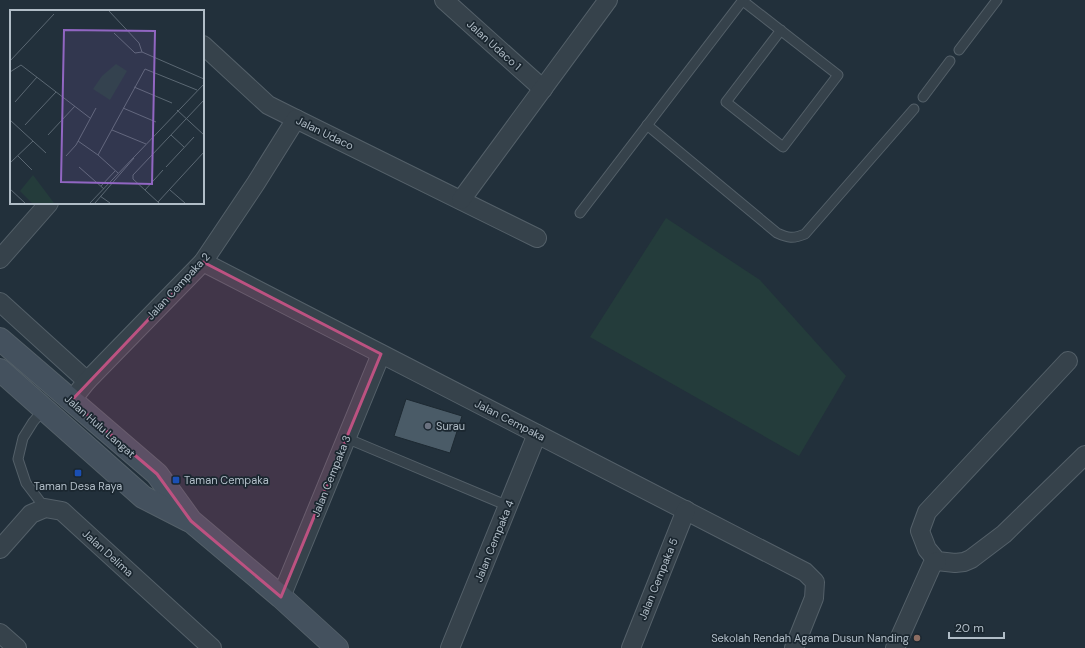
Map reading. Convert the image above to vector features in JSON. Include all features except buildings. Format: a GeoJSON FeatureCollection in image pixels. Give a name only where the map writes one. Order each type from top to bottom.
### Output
{"type":"FeatureCollection","features":[{"type":"Feature","properties":{"kind":"street","name":"Jalan Udaco 1"},"geometry":{"type":"LineString","coordinates":[[444,0],[543,89]]}},
{"type":"Feature","properties":{"kind":"street"},"geometry":{"type":"LineString","coordinates":[[461,200],[608,0]]}},
{"type":"Feature","properties":{"kind":"street","name":"Jalan Udaco"},"geometry":{"type":"LineString","coordinates":[[204,46],[268,105],[537,238]]}},
{"type":"Feature","properties":{"kind":"street","name":"Jalan Cempaka 2"},"geometry":{"type":"LineString","coordinates":[[71,401],[87,381],[203,262],[256,183],[296,119]]}},
{"type":"Feature","properties":{"kind":"street"},"geometry":{"type":"LineString","coordinates":[[0,259],[48,204]]}},
{"type":"Feature","properties":{"kind":"street","name":"Jalan Cempaka"},"geometry":{"type":"LineString","coordinates":[[203,262],[805,572],[815,582],[814,598],[794,648]]}},
{"type":"Feature","properties":{"kind":"street"},"geometry":{"type":"LineString","coordinates":[[0,302],[87,381]]}},
{"type":"Feature","properties":{"kind":"street","name":"Jalan Hulu Langat"},"geometry":{"type":"LineString","coordinates":[[0,339],[157,474],[191,521],[281,597],[337,648]]}},
{"type":"Feature","properties":{"kind":"street","name":"Jalan Cempaka 3"},"geometry":{"type":"LineString","coordinates":[[281,597],[380,354]]}},
{"type":"Feature","properties":{"kind":"street"},"geometry":{"type":"LineString","coordinates":[[1068,361],[927,512],[920,531],[927,549],[937,561],[955,563],[964,562],[971,559],[1004,534],[1085,455]]}},
{"type":"Feature","properties":{"kind":"street","name":"Jalan Hulu Langat"},"geometry":{"type":"LineString","coordinates":[[2,374],[44,409],[143,498],[191,521]]}},
{"type":"Feature","properties":{"kind":"street","name":"Jalan Cempaka 4"},"geometry":{"type":"LineString","coordinates":[[450,648],[537,434]]}},
{"type":"Feature","properties":{"kind":"street"},"geometry":{"type":"LineString","coordinates":[[0,549],[31,514],[45,508]]}},
{"type":"Feature","properties":{"kind":"street","name":"Jalan Delima"},"geometry":{"type":"LineString","coordinates":[[45,508],[62,511],[212,648]]}},
{"type":"Feature","properties":{"kind":"street","name":"Jalan Cempaka 5"},"geometry":{"type":"LineString","coordinates":[[631,648],[686,510]]}},
{"type":"Feature","properties":{"kind":"street"},"geometry":{"type":"LineString","coordinates":[[895,648],[932,565],[937,561]]}},
{"type":"Feature","properties":{"kind":"street"},"geometry":{"type":"LineString","coordinates":[[0,633],[17,648]]}},
{"type":"Feature","properties":{"kind":"lane"},"geometry":{"type":"LineString","coordinates":[[580,213],[743,0],[781,30],[838,75],[783,147],[726,102],[781,30]]}},
{"type":"Feature","properties":{"kind":"lane"},"geometry":{"type":"LineString","coordinates":[[958,50],[997,0]]}},
{"type":"Feature","properties":{"kind":"lane"},"geometry":{"type":"LineString","coordinates":[[923,97],[950,61]]}},
{"type":"Feature","properties":{"kind":"lane"},"geometry":{"type":"LineString","coordinates":[[647,125],[777,232],[787,237],[797,238],[805,234],[914,109]]}},
{"type":"Feature","properties":{"kind":"lane"},"geometry":{"type":"LineString","coordinates":[[44,409],[33,422],[23,438],[18,459],[26,483],[45,508]]}},
{"type":"Feature","properties":{"kind":"lane"},"geometry":{"type":"LineString","coordinates":[[346,438],[508,506]]}},
{"type":"Feature","properties":{"kind":"highlighted area"},"geometry":{"type":"Polygon","coordinates":[[[203,262],[381,354],[281,597],[191,521],[157,474],[71,401],[203,262]]]}},
{"type":"Feature","properties":{"kind":"green space"},"geometry":{"type":"Polygon","coordinates":[[[666,218],[760,280],[846,376],[799,456],[590,337],[666,218]]]}},
{"type":"Feature","properties":{"kind":"place","name":"Surau"},"geometry":{"type":"Point","coordinates":[428,426]}},
{"type":"Feature","properties":{"kind":"place","name":"Taman Desa Raya"},"geometry":{"type":"Point","coordinates":[78,473]}},
{"type":"Feature","properties":{"kind":"place","name":"Taman Cempaka"},"geometry":{"type":"Point","coordinates":[176,480]}},
{"type":"Feature","properties":{"kind":"place","name":"Sekolah Rendah Agama Dusun Nanding"},"geometry":{"type":"Point","coordinates":[917,638]}}]}
